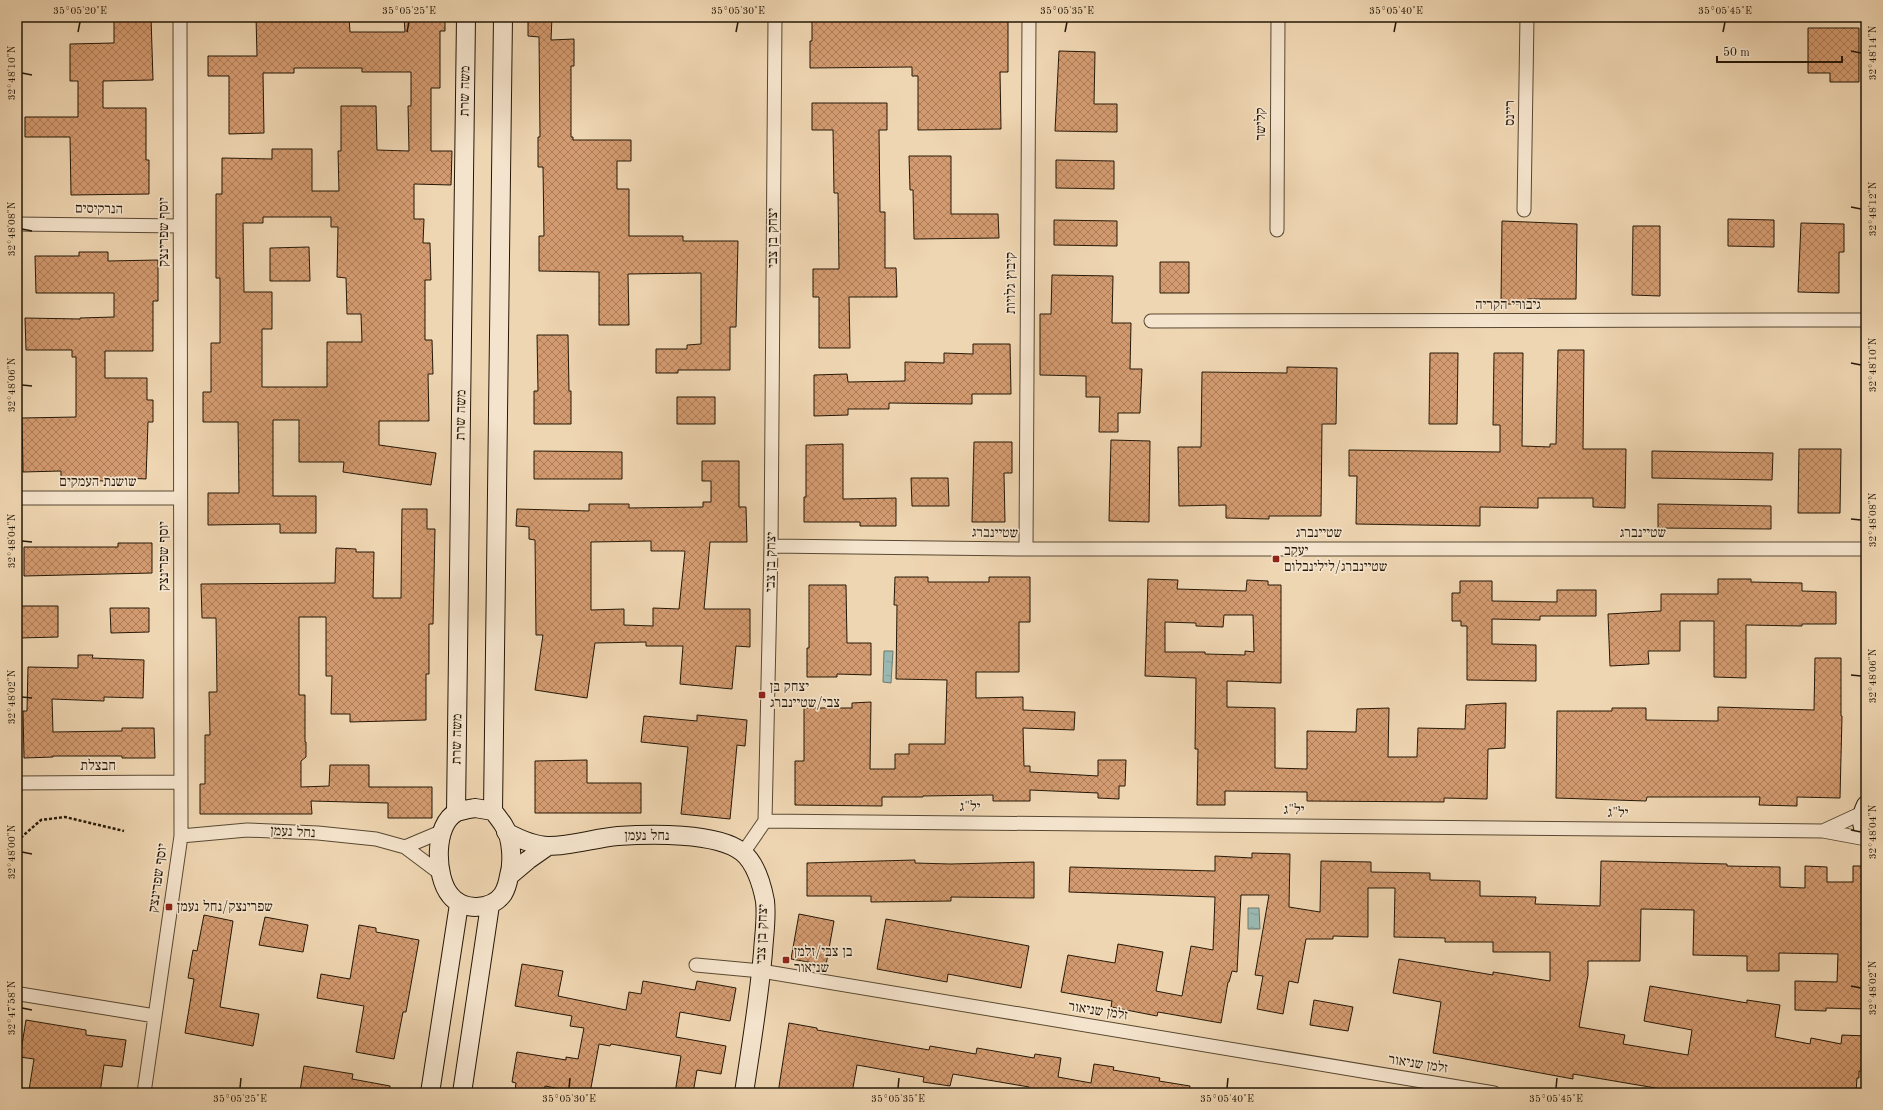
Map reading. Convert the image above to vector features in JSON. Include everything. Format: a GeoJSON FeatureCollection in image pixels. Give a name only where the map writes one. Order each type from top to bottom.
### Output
{"type":"FeatureCollection","features":[{"type":"Feature","properties":{"kind":"street","name":"יוסף שפרינצק"},"geometry":{"type":"LineString","coordinates":[[144,1093],[181,836],[180,17]]}},
{"type":"Feature","properties":{"kind":"street","name":"משה שרת"},"geometry":{"type":"LineString","coordinates":[[456,812],[466,17]]}},
{"type":"Feature","properties":{"kind":"street"},"geometry":{"type":"LineString","coordinates":[[493,811],[475,808],[456,812],[444,824],[438,863],[448,892],[459,904],[474,907],[490,905],[503,894],[509,876],[511,851],[506,827],[493,811],[503,17]]}},
{"type":"Feature","properties":{"kind":"street","name":"יצחק בן צבי"},"geometry":{"type":"LineString","coordinates":[[765,821],[771,546],[775,17]]}},
{"type":"Feature","properties":{"kind":"street","name":"קיבוץ גלויות"},"geometry":{"type":"LineString","coordinates":[[1026,549],[1029,17]]}},
{"type":"Feature","properties":{"kind":"street","name":"קלישר"},"geometry":{"type":"LineString","coordinates":[[1277,230],[1278,17]]}},
{"type":"Feature","properties":{"kind":"street","name":"ריינס"},"geometry":{"type":"LineString","coordinates":[[1524,210],[1527,17]]}},
{"type":"Feature","properties":{"kind":"street","name":"הנרקיסים"},"geometry":{"type":"LineString","coordinates":[[17,224],[180,226]]}},
{"type":"Feature","properties":{"kind":"street","name":"גיבורי הקריה"},"geometry":{"type":"LineString","coordinates":[[1151,321],[1866,320]]}},
{"type":"Feature","properties":{"kind":"street","name":"שושנת העמקים"},"geometry":{"type":"LineString","coordinates":[[17,498],[180,498]]}},
{"type":"Feature","properties":{"kind":"street","name":"שטיינברג"},"geometry":{"type":"LineString","coordinates":[[771,546],[1026,549],[1866,549]]}},
{"type":"Feature","properties":{"kind":"street","name":"חבצלת"},"geometry":{"type":"LineString","coordinates":[[17,783],[180,782]]}},
{"type":"Feature","properties":{"kind":"street"},"geometry":{"type":"LineString","coordinates":[[1864,809],[1862,823],[1866,834]]}},
{"type":"Feature","properties":{"kind":"street","name":"יל\"ג"},"geometry":{"type":"LineString","coordinates":[[1823,831],[1864,809]]}},
{"type":"Feature","properties":{"kind":"street"},"geometry":{"type":"LineString","coordinates":[[743,853],[765,821]]}},
{"type":"Feature","properties":{"kind":"street","name":"יל\"ג"},"geometry":{"type":"LineString","coordinates":[[765,821],[1823,831],[1866,839]]}},
{"type":"Feature","properties":{"kind":"street","name":"נחל נעמן"},"geometry":{"type":"LineString","coordinates":[[181,836],[246,830],[310,833],[376,839],[405,847],[442,874]]}},
{"type":"Feature","properties":{"kind":"street"},"geometry":{"type":"LineString","coordinates":[[405,847],[443,831]]}},
{"type":"Feature","properties":{"kind":"street","name":"נחל נעמן"},"geometry":{"type":"LineString","coordinates":[[506,832],[524,841],[548,846],[618,836],[664,835],[715,840],[732,846],[743,853]]}},
{"type":"Feature","properties":{"kind":"street","name":"נחל נעמן"},"geometry":{"type":"LineString","coordinates":[[509,876],[548,846]]}},
{"type":"Feature","properties":{"kind":"street","name":"יצחק בן צבי"},"geometry":{"type":"LineString","coordinates":[[743,853],[756,872],[765,900],[766,921],[761,971],[744,1093]]}},
{"type":"Feature","properties":{"kind":"street"},"geometry":{"type":"LineString","coordinates":[[430,1093],[459,904]]}},
{"type":"Feature","properties":{"kind":"street"},"geometry":{"type":"LineString","coordinates":[[462,1093],[490,905]]}},
{"type":"Feature","properties":{"kind":"street","name":"זלמן שניאור"},"geometry":{"type":"LineString","coordinates":[[696,965],[761,971],[1494,1093]]}},
{"type":"Feature","properties":{"kind":"street"},"geometry":{"type":"LineString","coordinates":[[20,994],[155,1016]]}},
{"type":"Feature","properties":{"kind":"path"},"geometry":{"type":"LineString","coordinates":[[17,841],[41,820],[65,817],[124,831]]}},
{"type":"Feature","properties":{"kind":"water"},"geometry":{"type":"Polygon","coordinates":[[[884,651],[893,651],[891,683],[883,682],[884,651]]]}},
{"type":"Feature","properties":{"kind":"water"},"geometry":{"type":"Polygon","coordinates":[[[1248,908],[1259,908],[1260,929],[1248,929],[1248,908]]]}},
{"type":"Feature","properties":{"kind":"building"},"geometry":{"type":"Polygon","coordinates":[[[114,17],[151,17],[153,80],[103,81],[103,108],[146,108],[146,160],[149,160],[149,194],[71,195],[70,137],[25,137],[25,117],[78,117],[78,81],[70,81],[70,44],[114,43],[114,17]]]}},
{"type":"Feature","properties":{"kind":"building"},"geometry":{"type":"Polygon","coordinates":[[[256,17],[349,17],[350,32],[405,32],[404,17],[445,17],[445,31],[440,31],[440,88],[431,88],[431,151],[452,151],[451,185],[414,184],[414,219],[424,219],[423,243],[430,243],[431,280],[425,280],[425,340],[432,340],[433,374],[428,374],[429,421],[379,421],[379,445],[436,453],[431,485],[343,472],[344,462],[299,462],[299,420],[273,420],[273,496],[316,496],[316,533],[280,533],[280,524],[208,525],[208,493],[239,493],[238,422],[203,422],[203,392],[211,392],[211,343],[220,343],[220,278],[216,278],[216,194],[222,194],[222,158],[272,159],[272,149],[312,149],[312,191],[339,191],[338,151],[341,151],[341,106],[376,106],[377,150],[409,151],[408,106],[411,106],[411,72],[362,72],[362,68],[294,68],[294,73],[263,73],[264,133],[229,134],[229,76],[208,76],[208,56],[257,56],[256,17]],[[263,217],[263,223],[243,223],[244,292],[272,292],[272,329],[262,329],[262,387],[327,387],[327,342],[362,342],[361,314],[347,314],[346,278],[337,277],[338,227],[331,227],[331,217],[263,217]]]}},
{"type":"Feature","properties":{"kind":"building"},"geometry":{"type":"Polygon","coordinates":[[[528,17],[552,17],[551,40],[574,39],[574,66],[571,66],[571,137],[573,137],[573,140],[631,140],[631,161],[617,161],[617,189],[629,189],[629,236],[683,236],[683,241],[738,241],[736,327],[730,327],[730,370],[678,370],[678,373],[656,373],[656,349],[687,349],[687,345],[701,344],[701,273],[628,274],[629,325],[599,325],[599,272],[539,271],[539,236],[544,236],[543,167],[538,167],[538,137],[540,137],[539,37],[528,36],[528,17]]]}},
{"type":"Feature","properties":{"kind":"building"},"geometry":{"type":"Polygon","coordinates":[[[812,17],[1008,17],[1008,72],[1000,72],[1001,129],[918,130],[918,76],[912,76],[912,67],[810,68],[812,17]]]}},
{"type":"Feature","properties":{"kind":"building"},"geometry":{"type":"Polygon","coordinates":[[[1808,28],[1859,28],[1859,82],[1830,82],[1830,73],[1808,73],[1808,28]]]}},
{"type":"Feature","properties":{"kind":"building"},"geometry":{"type":"Polygon","coordinates":[[[1059,51],[1095,52],[1094,104],[1117,104],[1117,132],[1055,131],[1059,51]]]}},
{"type":"Feature","properties":{"kind":"building"},"geometry":{"type":"Polygon","coordinates":[[[812,103],[887,103],[887,130],[879,130],[880,212],[885,212],[885,268],[896,268],[897,297],[849,297],[850,348],[819,348],[819,297],[813,297],[813,269],[839,269],[838,193],[834,193],[833,130],[812,130],[812,103]]]}},
{"type":"Feature","properties":{"kind":"building"},"geometry":{"type":"Polygon","coordinates":[[[909,156],[951,156],[951,214],[998,214],[999,238],[914,239],[913,190],[910,190],[909,156]]]}},
{"type":"Feature","properties":{"kind":"building"},"geometry":{"type":"Polygon","coordinates":[[[1056,160],[1114,161],[1114,189],[1056,188],[1056,160]]]}},
{"type":"Feature","properties":{"kind":"building"},"geometry":{"type":"Polygon","coordinates":[[[1728,219],[1774,220],[1774,247],[1728,246],[1728,219]]]}},
{"type":"Feature","properties":{"kind":"building"},"geometry":{"type":"Polygon","coordinates":[[[1054,220],[1117,221],[1117,246],[1054,245],[1054,220]]]}},
{"type":"Feature","properties":{"kind":"building"},"geometry":{"type":"Polygon","coordinates":[[[1502,221],[1577,224],[1576,299],[1527,299],[1527,304],[1501,304],[1502,221]]]}},
{"type":"Feature","properties":{"kind":"building"},"geometry":{"type":"Polygon","coordinates":[[[1801,223],[1844,224],[1844,252],[1839,252],[1839,293],[1798,292],[1801,223]]]}},
{"type":"Feature","properties":{"kind":"building"},"geometry":{"type":"Polygon","coordinates":[[[1633,226],[1660,226],[1660,296],[1632,295],[1633,226]]]}},
{"type":"Feature","properties":{"kind":"building"},"geometry":{"type":"Polygon","coordinates":[[[309,247],[310,281],[270,281],[270,248],[309,247]]]}},
{"type":"Feature","properties":{"kind":"building"},"geometry":{"type":"Polygon","coordinates":[[[79,252],[108,252],[108,261],[158,260],[158,301],[153,301],[153,351],[105,351],[105,378],[147,378],[147,400],[153,400],[153,422],[148,422],[146,479],[106,477],[106,481],[61,480],[61,471],[23,472],[22,418],[76,417],[76,357],[72,357],[72,350],[26,350],[25,318],[80,319],[114,317],[114,293],[36,293],[35,256],[79,256],[79,252]]]}},
{"type":"Feature","properties":{"kind":"building"},"geometry":{"type":"Polygon","coordinates":[[[1160,262],[1189,262],[1189,293],[1160,293],[1160,262]]]}},
{"type":"Feature","properties":{"kind":"building"},"geometry":{"type":"Polygon","coordinates":[[[1052,275],[1113,276],[1112,323],[1131,323],[1130,369],[1142,369],[1140,413],[1118,413],[1118,432],[1099,432],[1100,397],[1086,397],[1086,376],[1040,375],[1040,314],[1051,314],[1052,275]]]}},
{"type":"Feature","properties":{"kind":"building"},"geometry":{"type":"Polygon","coordinates":[[[537,335],[568,335],[571,424],[534,424],[534,391],[538,391],[537,335]]]}},
{"type":"Feature","properties":{"kind":"building"},"geometry":{"type":"Polygon","coordinates":[[[973,344],[1010,344],[1011,394],[972,394],[972,404],[889,403],[889,409],[848,409],[848,415],[814,416],[814,375],[847,374],[848,382],[905,381],[905,362],[944,363],[944,353],[973,354],[973,344]]]}},
{"type":"Feature","properties":{"kind":"building"},"geometry":{"type":"Polygon","coordinates":[[[1558,350],[1584,350],[1583,449],[1626,449],[1625,508],[1593,507],[1593,498],[1538,498],[1538,508],[1480,507],[1480,526],[1356,524],[1357,476],[1349,476],[1349,450],[1500,452],[1500,425],[1493,425],[1494,353],[1523,353],[1522,446],[1550,447],[1550,444],[1556,444],[1558,350]]]}},
{"type":"Feature","properties":{"kind":"building"},"geometry":{"type":"Polygon","coordinates":[[[1430,353],[1458,353],[1457,424],[1429,424],[1430,353]]]}},
{"type":"Feature","properties":{"kind":"building"},"geometry":{"type":"Polygon","coordinates":[[[1287,367],[1337,368],[1336,424],[1322,424],[1321,516],[1269,516],[1269,519],[1226,518],[1226,505],[1179,506],[1178,447],[1201,447],[1202,372],[1287,373],[1287,367]]]}},
{"type":"Feature","properties":{"kind":"building"},"geometry":{"type":"Polygon","coordinates":[[[677,397],[715,397],[715,424],[677,424],[677,397]]]}},
{"type":"Feature","properties":{"kind":"building"},"geometry":{"type":"Polygon","coordinates":[[[1111,440],[1150,441],[1149,522],[1109,521],[1111,440]]]}},
{"type":"Feature","properties":{"kind":"building"},"geometry":{"type":"Polygon","coordinates":[[[974,442],[1012,442],[1012,473],[1004,473],[1005,522],[972,522],[974,442]]]}},
{"type":"Feature","properties":{"kind":"building"},"geometry":{"type":"Polygon","coordinates":[[[843,444],[843,499],[896,498],[896,526],[860,526],[860,522],[804,522],[804,497],[806,497],[806,445],[843,444]]]}},
{"type":"Feature","properties":{"kind":"building"},"geometry":{"type":"Polygon","coordinates":[[[1799,449],[1841,449],[1840,513],[1798,513],[1799,449]]]}},
{"type":"Feature","properties":{"kind":"building"},"geometry":{"type":"Polygon","coordinates":[[[534,451],[622,452],[622,479],[534,479],[534,451]]]}},
{"type":"Feature","properties":{"kind":"building"},"geometry":{"type":"Polygon","coordinates":[[[1652,451],[1773,453],[1772,480],[1652,478],[1652,451]]]}},
{"type":"Feature","properties":{"kind":"building"},"geometry":{"type":"Polygon","coordinates":[[[702,461],[739,461],[739,507],[746,507],[747,542],[710,542],[704,609],[750,609],[750,647],[736,646],[732,689],[680,684],[683,646],[646,646],[646,642],[595,643],[587,698],[535,690],[543,635],[536,635],[535,540],[529,539],[529,527],[516,526],[517,509],[589,511],[589,504],[629,504],[629,508],[703,507],[703,502],[711,502],[711,481],[702,481],[702,461]],[[651,541],[591,542],[591,610],[624,609],[624,625],[653,626],[653,608],[679,609],[685,551],[651,551],[651,541]]]}},
{"type":"Feature","properties":{"kind":"building"},"geometry":{"type":"Polygon","coordinates":[[[911,478],[948,478],[949,506],[912,506],[911,478]]]}},
{"type":"Feature","properties":{"kind":"building"},"geometry":{"type":"Polygon","coordinates":[[[1658,504],[1771,506],[1771,529],[1658,528],[1658,504]]]}},
{"type":"Feature","properties":{"kind":"building"},"geometry":{"type":"Polygon","coordinates":[[[402,509],[427,509],[427,529],[435,529],[433,624],[429,624],[429,674],[426,674],[426,720],[350,722],[350,714],[331,714],[332,676],[326,676],[326,617],[299,617],[299,695],[305,695],[306,742],[306,757],[301,761],[301,787],[329,786],[330,765],[369,765],[369,787],[432,787],[432,818],[388,818],[388,803],[311,801],[312,814],[200,814],[200,784],[205,784],[205,735],[210,735],[209,692],[217,692],[216,618],[202,618],[201,584],[335,583],[336,548],[356,549],[356,552],[374,552],[373,598],[401,598],[402,509]]]}},
{"type":"Feature","properties":{"kind":"building"},"geometry":{"type":"Polygon","coordinates":[[[118,543],[152,543],[152,573],[24,576],[24,547],[118,547],[118,543]]]}},
{"type":"Feature","properties":{"kind":"building"},"geometry":{"type":"Polygon","coordinates":[[[895,577],[928,577],[928,582],[989,582],[989,577],[1030,577],[1030,622],[1019,622],[1019,672],[976,672],[976,698],[1023,697],[1023,710],[1075,712],[1074,730],[1023,728],[1024,766],[1030,766],[1030,772],[1098,776],[1098,760],[1126,760],[1125,786],[1119,786],[1119,799],[1098,798],[1098,793],[1030,790],[1030,801],[993,801],[993,795],[923,796],[882,797],[882,806],[795,805],[795,761],[804,761],[804,708],[852,708],[852,703],[871,702],[870,769],[895,769],[895,754],[909,754],[909,744],[945,744],[947,680],[896,679],[897,605],[894,605],[895,577]]]}},
{"type":"Feature","properties":{"kind":"building"},"geometry":{"type":"Polygon","coordinates":[[[1148,579],[1178,580],[1177,589],[1246,591],[1247,580],[1268,581],[1268,585],[1281,585],[1281,683],[1227,681],[1227,707],[1275,708],[1275,768],[1307,769],[1307,731],[1356,732],[1357,709],[1389,708],[1388,757],[1417,757],[1418,728],[1465,729],[1466,705],[1506,703],[1505,748],[1488,749],[1487,799],[1444,798],[1444,802],[1307,801],[1307,792],[1225,791],[1225,805],[1197,805],[1198,749],[1195,749],[1196,678],[1145,676],[1148,579]],[[1224,615],[1223,627],[1196,626],[1196,623],[1165,622],[1165,652],[1205,652],[1205,654],[1245,655],[1245,651],[1254,652],[1253,615],[1224,615]]]}},
{"type":"Feature","properties":{"kind":"building"},"geometry":{"type":"Polygon","coordinates":[[[1718,579],[1751,579],[1751,582],[1802,583],[1802,591],[1836,592],[1836,624],[1802,624],[1802,626],[1746,625],[1746,678],[1714,677],[1714,621],[1680,621],[1680,651],[1648,651],[1649,664],[1610,666],[1608,614],[1661,611],[1661,594],[1718,594],[1718,579]]]}},
{"type":"Feature","properties":{"kind":"building"},"geometry":{"type":"Polygon","coordinates":[[[1460,581],[1492,581],[1492,601],[1557,602],[1557,590],[1596,590],[1596,616],[1540,616],[1540,620],[1492,619],[1492,644],[1536,645],[1536,681],[1467,680],[1467,626],[1461,626],[1461,621],[1452,621],[1452,593],[1460,593],[1460,581]]]}},
{"type":"Feature","properties":{"kind":"building"},"geometry":{"type":"Polygon","coordinates":[[[809,585],[846,585],[847,643],[871,643],[871,675],[837,674],[837,677],[807,677],[807,648],[809,648],[809,585]]]}},
{"type":"Feature","properties":{"kind":"building"},"geometry":{"type":"Polygon","coordinates":[[[18,606],[58,606],[58,637],[19,638],[18,606]]]}},
{"type":"Feature","properties":{"kind":"building"},"geometry":{"type":"Polygon","coordinates":[[[110,608],[149,608],[149,632],[111,633],[110,608]]]}},
{"type":"Feature","properties":{"kind":"building"},"geometry":{"type":"Polygon","coordinates":[[[78,655],[93,655],[92,658],[144,660],[143,698],[104,697],[104,701],[52,699],[53,732],[122,731],[122,728],[154,728],[155,758],[122,758],[122,756],[53,756],[24,758],[23,711],[27,711],[28,667],[78,668],[78,655]]]}},
{"type":"Feature","properties":{"kind":"building"},"geometry":{"type":"Polygon","coordinates":[[[1815,658],[1841,658],[1842,716],[1840,798],[1797,797],[1797,806],[1759,805],[1760,797],[1647,797],[1646,801],[1556,798],[1557,711],[1612,711],[1612,708],[1646,708],[1646,720],[1718,721],[1718,707],[1814,710],[1815,658]]]}},
{"type":"Feature","properties":{"kind":"building"},"geometry":{"type":"Polygon","coordinates":[[[697,715],[747,720],[745,746],[737,745],[730,819],[681,814],[688,747],[641,742],[644,716],[697,721],[697,715]]]}},
{"type":"Feature","properties":{"kind":"building"},"geometry":{"type":"Polygon","coordinates":[[[587,760],[587,783],[641,783],[641,813],[535,813],[535,761],[587,760]]]}},
{"type":"Feature","properties":{"kind":"building"},"geometry":{"type":"Polygon","coordinates":[[[1252,853],[1290,854],[1289,907],[1320,912],[1321,861],[1371,862],[1371,872],[1430,873],[1430,880],[1480,881],[1480,896],[1536,897],[1535,904],[1600,906],[1601,861],[1727,864],[1727,866],[1780,867],[1780,887],[1805,888],[1805,866],[1827,867],[1827,882],[1853,882],[1853,866],[1866,866],[1866,1009],[1826,1008],[1826,1011],[1795,1010],[1795,981],[1837,982],[1838,954],[1779,953],[1779,971],[1747,971],[1747,956],[1693,955],[1694,910],[1641,909],[1640,961],[1588,961],[1588,975],[1579,1027],[1625,1035],[1623,1044],[1688,1055],[1692,1030],[1644,1021],[1650,986],[1747,1003],[1747,1000],[1780,1005],[1775,1037],[1810,1044],[1811,1038],[1841,1044],[1842,1035],[1866,1036],[1866,1071],[1859,1071],[1856,1093],[1729,1093],[1715,1091],[1714,1093],[1679,1093],[1573,1074],[1573,1079],[1433,1053],[1441,1002],[1393,993],[1399,959],[1493,975],[1493,972],[1550,981],[1550,952],[1493,952],[1493,942],[1445,942],[1445,938],[1394,937],[1395,888],[1368,888],[1368,937],[1333,936],[1333,939],[1306,939],[1298,983],[1289,981],[1283,1014],[1257,1009],[1263,976],[1255,975],[1269,895],[1241,895],[1237,972],[1232,971],[1228,982],[1221,1023],[1158,1012],[1157,1016],[1111,1007],[1112,1001],[1061,992],[1068,955],[1115,963],[1118,944],[1163,952],[1156,991],[1182,996],[1191,946],[1213,950],[1215,897],[1069,892],[1070,867],[1215,871],[1215,856],[1252,858],[1252,853]]]}},
{"type":"Feature","properties":{"kind":"building"},"geometry":{"type":"Polygon","coordinates":[[[915,860],[915,863],[950,864],[1034,862],[1034,898],[951,897],[951,901],[871,902],[871,896],[807,896],[807,863],[915,860]]]}},
{"type":"Feature","properties":{"kind":"building"},"geometry":{"type":"Polygon","coordinates":[[[799,914],[834,921],[826,965],[791,959],[799,914]]]}},
{"type":"Feature","properties":{"kind":"building"},"geometry":{"type":"Polygon","coordinates":[[[204,915],[233,921],[220,1007],[259,1014],[253,1046],[185,1033],[194,979],[188,978],[193,950],[197,951],[204,915]]]}},
{"type":"Feature","properties":{"kind":"building"},"geometry":{"type":"Polygon","coordinates":[[[265,917],[308,925],[303,952],[259,945],[265,917]]]}},
{"type":"Feature","properties":{"kind":"building"},"geometry":{"type":"Polygon","coordinates":[[[886,919],[1029,946],[1021,988],[948,974],[947,982],[877,969],[886,919]]]}},
{"type":"Feature","properties":{"kind":"building"},"geometry":{"type":"Polygon","coordinates":[[[359,925],[376,928],[376,932],[419,940],[406,1012],[403,1012],[394,1059],[356,1052],[364,1006],[317,998],[321,974],[350,979],[359,925]]]}},
{"type":"Feature","properties":{"kind":"building"},"geometry":{"type":"Polygon","coordinates":[[[522,964],[563,971],[558,996],[626,1010],[629,992],[641,994],[643,981],[695,990],[697,981],[736,988],[730,1021],[680,1012],[676,1037],[726,1046],[721,1074],[697,1070],[693,1093],[675,1093],[681,1056],[611,1044],[610,1046],[599,1044],[590,1093],[580,1093],[545,1086],[544,1093],[515,1091],[516,1083],[512,1082],[517,1052],[566,1060],[566,1057],[578,1059],[584,1028],[570,1026],[572,1016],[515,1006],[522,964]]]}},
{"type":"Feature","properties":{"kind":"building"},"geometry":{"type":"Polygon","coordinates":[[[1314,1000],[1353,1007],[1348,1031],[1310,1025],[1314,1000]]]}},
{"type":"Feature","properties":{"kind":"building"},"geometry":{"type":"Polygon","coordinates":[[[26,1020],[86,1030],[86,1035],[126,1040],[122,1067],[104,1065],[100,1093],[51,1093],[29,1090],[34,1059],[20,1057],[26,1020]]]}},
{"type":"Feature","properties":{"kind":"building"},"geometry":{"type":"Polygon","coordinates":[[[789,1023],[817,1028],[817,1030],[929,1050],[930,1046],[976,1054],[977,1048],[1034,1058],[1035,1054],[1061,1058],[1058,1077],[1091,1083],[1094,1064],[1114,1067],[1113,1070],[1160,1078],[1159,1081],[1190,1086],[1189,1093],[1028,1093],[1029,1087],[953,1074],[950,1086],[923,1082],[924,1077],[857,1065],[852,1093],[778,1093],[789,1023]]]}},
{"type":"Feature","properties":{"kind":"building"},"geometry":{"type":"Polygon","coordinates":[[[304,1066],[353,1074],[352,1079],[390,1086],[390,1093],[311,1093],[300,1091],[304,1066]]]}},
{"type":"Feature","properties":{"kind":"place","name":"יעקב שטיינברג/לילינבלום"},"geometry":{"type":"Point","coordinates":[1276,559]}},
{"type":"Feature","properties":{"kind":"place","name":"יצחק בן צבי/שטיינברג"},"geometry":{"type":"Point","coordinates":[762,695]}},
{"type":"Feature","properties":{"kind":"place","name":"שפרינצק/נחל נעמן"},"geometry":{"type":"Point","coordinates":[169,907]}},
{"type":"Feature","properties":{"kind":"place","name":"בן צבי/זלמן שניאור"},"geometry":{"type":"Point","coordinates":[786,960]}}]}
